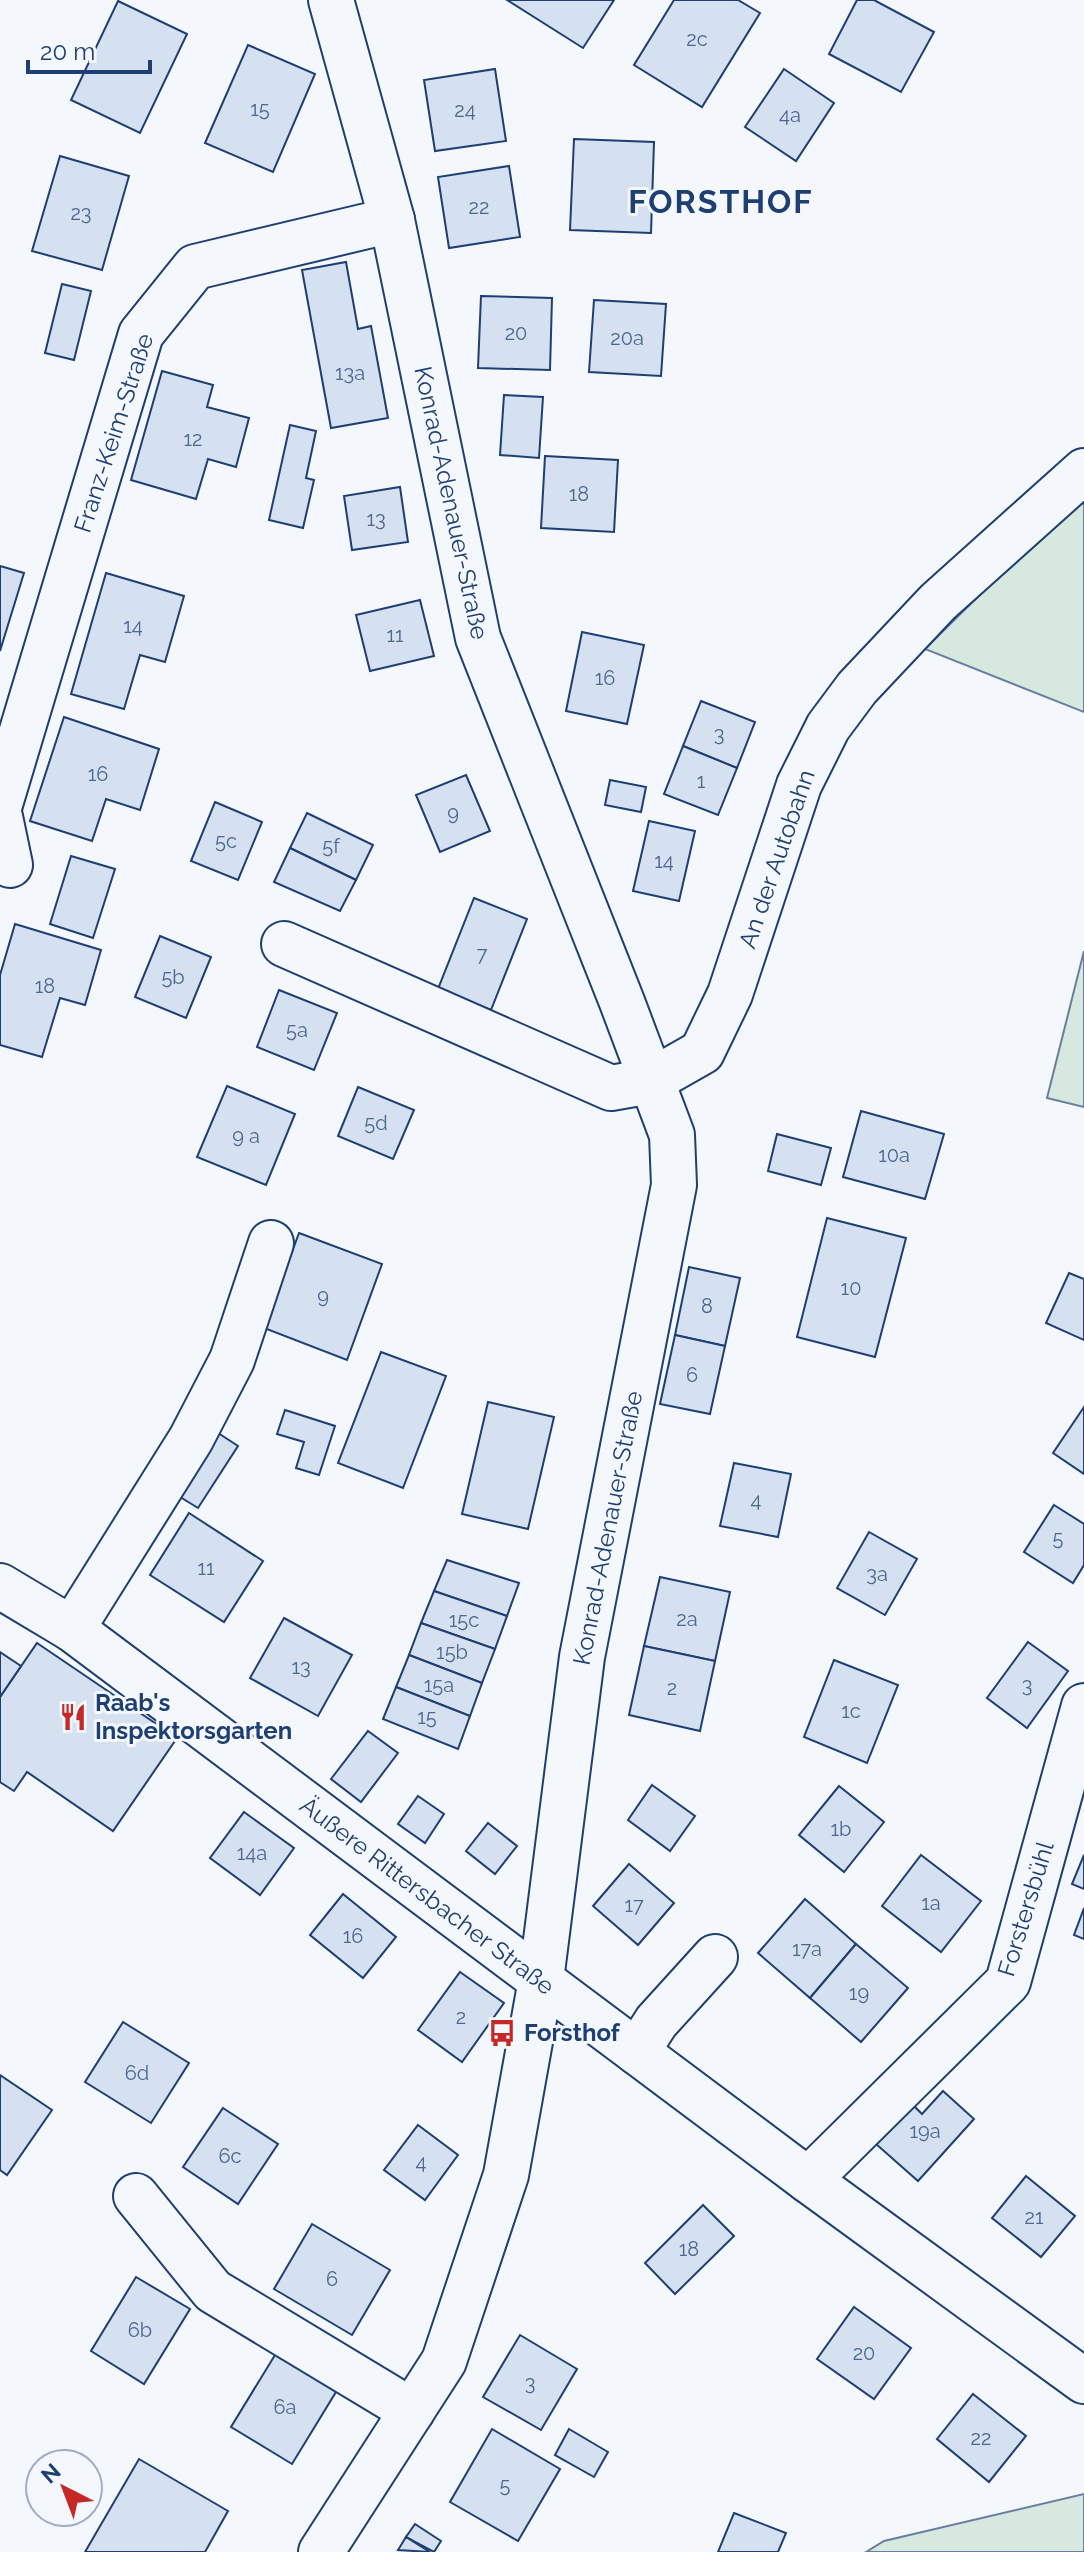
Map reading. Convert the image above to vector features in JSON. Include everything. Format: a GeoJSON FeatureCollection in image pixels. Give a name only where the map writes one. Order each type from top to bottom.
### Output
{"type":"FeatureCollection","features":[{"type":"Feature","properties":{"kind":"street","name":"Konrad-Adenauer-Straße"},"geometry":{"type":"LineString","coordinates":[[321,2552],[444,2361],[506,2175],[541,1980],[582,1657],[674,1185],[672,1135],[478,638],[392,220],[331,0]]}},
{"type":"Feature","properties":{"kind":"street","name":"Franz-Keim-Straße"},"geometry":{"type":"LineString","coordinates":[[0,804],[141,334],[195,267],[392,220]]}},
{"type":"Feature","properties":{"kind":"street","name":"An der Autobahn"},"geometry":{"type":"LineString","coordinates":[[651,1081],[702,1052],[730,994],[799,785],[828,727],[857,688],[938,602],[1084,471]]}},
{"type":"Feature","properties":{"kind":"street"},"geometry":{"type":"LineString","coordinates":[[0,817],[10,865]]}},
{"type":"Feature","properties":{"kind":"street"},"geometry":{"type":"LineString","coordinates":[[284,944],[611,1088],[651,1081]]}},
{"type":"Feature","properties":{"kind":"street"},"geometry":{"type":"LineString","coordinates":[[72,1629],[191,1439],[232,1360],[271,1243]]}},
{"type":"Feature","properties":{"kind":"street","name":"Äußere Rittersbacher Straße"},"geometry":{"type":"LineString","coordinates":[[0,1586],[72,1629],[808,2180],[1084,2381]]}},
{"type":"Feature","properties":{"kind":"street","name":"Forstersbühl"},"geometry":{"type":"LineString","coordinates":[[808,2180],[1008,1982],[1084,1706]]}},
{"type":"Feature","properties":{"kind":"street"},"geometry":{"type":"LineString","coordinates":[[637,2052],[656,2022],[715,1957]]}},
{"type":"Feature","properties":{"kind":"street"},"geometry":{"type":"LineString","coordinates":[[136,2196],[213,2291],[412,2411]]}},
{"type":"Feature","properties":{"kind":"shaded area"},"geometry":{"type":"Polygon","coordinates":[[[1084,492],[1084,712],[925,649],[1084,492]]]}},
{"type":"Feature","properties":{"kind":"shaded area"},"geometry":{"type":"Polygon","coordinates":[[[1084,951],[1084,1107],[1047,1098],[1084,951]]]}},
{"type":"Feature","properties":{"kind":"shaded area"},"geometry":{"type":"Polygon","coordinates":[[[1084,2494],[1084,2552],[866,2552],[884,2541],[1084,2494]]]}},
{"type":"Feature","properties":{"kind":"building"},"geometry":{"type":"Polygon","coordinates":[[[507,0],[614,0],[583,48],[507,0]]]}},
{"type":"Feature","properties":{"kind":"building"},"geometry":{"type":"Polygon","coordinates":[[[674,0],[738,0],[760,13],[702,107],[634,65],[674,0]]]}},
{"type":"Feature","properties":{"kind":"building"},"geometry":{"type":"Polygon","coordinates":[[[857,0],[874,0],[934,32],[901,92],[829,54],[857,0]]]}},
{"type":"Feature","properties":{"kind":"building"},"geometry":{"type":"Polygon","coordinates":[[[118,1],[187,34],[140,133],[71,100],[118,1]]]}},
{"type":"Feature","properties":{"kind":"building"},"geometry":{"type":"Polygon","coordinates":[[[248,45],[315,74],[273,172],[205,143],[248,45]]]}},
{"type":"Feature","properties":{"kind":"building"},"geometry":{"type":"Polygon","coordinates":[[[495,69],[506,141],[435,151],[424,80],[495,69]]]}},
{"type":"Feature","properties":{"kind":"building"},"geometry":{"type":"Polygon","coordinates":[[[784,69],[834,103],[796,161],[745,127],[784,69]]]}},
{"type":"Feature","properties":{"kind":"building"},"geometry":{"type":"Polygon","coordinates":[[[574,139],[654,142],[651,233],[570,230],[574,139]]]}},
{"type":"Feature","properties":{"kind":"building"},"geometry":{"type":"Polygon","coordinates":[[[60,156],[129,176],[102,270],[32,251],[60,156]]]}},
{"type":"Feature","properties":{"kind":"building"},"geometry":{"type":"Polygon","coordinates":[[[509,166],[520,237],[449,248],[438,177],[509,166]]]}},
{"type":"Feature","properties":{"kind":"building"},"geometry":{"type":"Polygon","coordinates":[[[346,262],[358,329],[371,326],[388,418],[331,428],[302,270],[346,262]]]}},
{"type":"Feature","properties":{"kind":"building"},"geometry":{"type":"Polygon","coordinates":[[[62,284],[91,291],[74,360],[45,353],[62,284]]]}},
{"type":"Feature","properties":{"kind":"building"},"geometry":{"type":"Polygon","coordinates":[[[481,296],[552,298],[550,370],[478,368],[481,296]]]}},
{"type":"Feature","properties":{"kind":"building"},"geometry":{"type":"Polygon","coordinates":[[[594,300],[666,304],[661,376],[589,372],[594,300]]]}},
{"type":"Feature","properties":{"kind":"building"},"geometry":{"type":"Polygon","coordinates":[[[162,371],[213,385],[207,407],[249,418],[236,467],[208,459],[196,499],[131,480],[162,371]]]}},
{"type":"Feature","properties":{"kind":"building"},"geometry":{"type":"Polygon","coordinates":[[[504,395],[543,397],[539,458],[500,455],[504,395]]]}},
{"type":"Feature","properties":{"kind":"building"},"geometry":{"type":"Polygon","coordinates":[[[290,425],[316,431],[306,478],[314,480],[303,528],[269,520],[290,425]]]}},
{"type":"Feature","properties":{"kind":"building"},"geometry":{"type":"Polygon","coordinates":[[[545,456],[618,460],[614,532],[541,528],[545,456]]]}},
{"type":"Feature","properties":{"kind":"building"},"geometry":{"type":"Polygon","coordinates":[[[400,487],[408,542],[352,550],[344,496],[400,487]]]}},
{"type":"Feature","properties":{"kind":"building"},"geometry":{"type":"Polygon","coordinates":[[[0,566],[24,573],[0,651],[0,566]]]}},
{"type":"Feature","properties":{"kind":"building"},"geometry":{"type":"Polygon","coordinates":[[[106,573],[184,596],[165,662],[140,655],[124,709],[71,694],[106,573]]]}},
{"type":"Feature","properties":{"kind":"building"},"geometry":{"type":"Polygon","coordinates":[[[420,600],[434,656],[370,671],[356,615],[420,600]]]}},
{"type":"Feature","properties":{"kind":"building"},"geometry":{"type":"Polygon","coordinates":[[[582,632],[644,645],[627,724],[566,711],[582,632]]]}},
{"type":"Feature","properties":{"kind":"building"},"geometry":{"type":"Polygon","coordinates":[[[701,701],[755,722],[737,768],[683,746],[701,701]]]}},
{"type":"Feature","properties":{"kind":"building"},"geometry":{"type":"Polygon","coordinates":[[[64,717],[159,749],[140,810],[106,799],[92,841],[30,821],[64,717]]]}},
{"type":"Feature","properties":{"kind":"building"},"geometry":{"type":"Polygon","coordinates":[[[683,746],[737,768],[718,815],[664,794],[683,746]]]}},
{"type":"Feature","properties":{"kind":"building"},"geometry":{"type":"Polygon","coordinates":[[[466,775],[490,831],[440,852],[416,795],[466,775]]]}},
{"type":"Feature","properties":{"kind":"building"},"geometry":{"type":"Polygon","coordinates":[[[610,780],[646,787],[641,812],[605,805],[610,780]]]}},
{"type":"Feature","properties":{"kind":"building"},"geometry":{"type":"Polygon","coordinates":[[[215,802],[262,822],[238,880],[191,861],[215,802]]]}},
{"type":"Feature","properties":{"kind":"building"},"geometry":{"type":"Polygon","coordinates":[[[307,813],[373,845],[356,880],[290,848],[307,813]]]}},
{"type":"Feature","properties":{"kind":"building"},"geometry":{"type":"Polygon","coordinates":[[[649,821],[695,831],[679,901],[633,891],[649,821]]]}},
{"type":"Feature","properties":{"kind":"building"},"geometry":{"type":"Polygon","coordinates":[[[290,848],[356,880],[340,911],[274,882],[290,848]]]}},
{"type":"Feature","properties":{"kind":"building"},"geometry":{"type":"Polygon","coordinates":[[[71,856],[115,869],[93,938],[50,924],[71,856]]]}},
{"type":"Feature","properties":{"kind":"building"},"geometry":{"type":"Polygon","coordinates":[[[474,898],[527,919],[491,1010],[438,989],[474,898]]]}},
{"type":"Feature","properties":{"kind":"building"},"geometry":{"type":"Polygon","coordinates":[[[15,924],[101,950],[85,1005],[60,998],[42,1057],[0,1045],[0,975],[15,924]]]}},
{"type":"Feature","properties":{"kind":"building"},"geometry":{"type":"Polygon","coordinates":[[[160,936],[211,957],[186,1018],[135,997],[160,936]]]}},
{"type":"Feature","properties":{"kind":"building"},"geometry":{"type":"Polygon","coordinates":[[[279,990],[337,1013],[314,1070],[257,1047],[279,990]]]}},
{"type":"Feature","properties":{"kind":"building"},"geometry":{"type":"Polygon","coordinates":[[[227,1086],[295,1114],[266,1185],[197,1157],[227,1086]]]}},
{"type":"Feature","properties":{"kind":"building"},"geometry":{"type":"Polygon","coordinates":[[[358,1087],[414,1110],[393,1159],[338,1136],[358,1087]]]}},
{"type":"Feature","properties":{"kind":"building"},"geometry":{"type":"Polygon","coordinates":[[[861,1111],[944,1134],[925,1199],[843,1177],[861,1111]]]}},
{"type":"Feature","properties":{"kind":"building"},"geometry":{"type":"Polygon","coordinates":[[[777,1134],[831,1148],[821,1185],[768,1171],[777,1134]]]}},
{"type":"Feature","properties":{"kind":"building"},"geometry":{"type":"Polygon","coordinates":[[[827,1218],[906,1238],[875,1357],[797,1337],[827,1218]]]}},
{"type":"Feature","properties":{"kind":"building"},"geometry":{"type":"Polygon","coordinates":[[[299,1233],[382,1264],[347,1360],[264,1328],[299,1233]]]}},
{"type":"Feature","properties":{"kind":"building"},"geometry":{"type":"Polygon","coordinates":[[[689,1267],[740,1278],[725,1346],[675,1335],[689,1267]]]}},
{"type":"Feature","properties":{"kind":"building"},"geometry":{"type":"Polygon","coordinates":[[[1069,1273],[1084,1279],[1084,1340],[1046,1323],[1069,1273]]]}},
{"type":"Feature","properties":{"kind":"building"},"geometry":{"type":"Polygon","coordinates":[[[675,1335],[725,1346],[710,1414],[660,1404],[675,1335]]]}},
{"type":"Feature","properties":{"kind":"building"},"geometry":{"type":"Polygon","coordinates":[[[381,1352],[446,1376],[403,1488],[338,1463],[381,1352]]]}},
{"type":"Feature","properties":{"kind":"building"},"geometry":{"type":"Polygon","coordinates":[[[488,1402],[554,1417],[528,1529],[462,1514],[488,1402]]]}},
{"type":"Feature","properties":{"kind":"building"},"geometry":{"type":"Polygon","coordinates":[[[1084,1407],[1084,1474],[1053,1453],[1084,1407]]]}},
{"type":"Feature","properties":{"kind":"building"},"geometry":{"type":"Polygon","coordinates":[[[285,1410],[335,1426],[319,1475],[296,1468],[304,1442],[277,1434],[285,1410]]]}},
{"type":"Feature","properties":{"kind":"building"},"geometry":{"type":"Polygon","coordinates":[[[212,1429],[238,1446],[198,1508],[172,1492],[212,1429]]]}},
{"type":"Feature","properties":{"kind":"building"},"geometry":{"type":"Polygon","coordinates":[[[734,1463],[791,1474],[778,1537],[720,1526],[734,1463]]]}},
{"type":"Feature","properties":{"kind":"building"},"geometry":{"type":"Polygon","coordinates":[[[1054,1505],[1084,1524],[1084,1565],[1073,1583],[1024,1552],[1054,1505]]]}},
{"type":"Feature","properties":{"kind":"building"},"geometry":{"type":"Polygon","coordinates":[[[189,1513],[263,1561],[224,1622],[150,1575],[189,1513]]]}},
{"type":"Feature","properties":{"kind":"building"},"geometry":{"type":"Polygon","coordinates":[[[869,1532],[917,1559],[885,1615],[837,1588],[869,1532]]]}},
{"type":"Feature","properties":{"kind":"building"},"geometry":{"type":"Polygon","coordinates":[[[447,1560],[519,1583],[507,1616],[434,1591],[447,1560]]]}},
{"type":"Feature","properties":{"kind":"building"},"geometry":{"type":"Polygon","coordinates":[[[660,1577],[730,1592],[715,1661],[644,1646],[660,1577]]]}},
{"type":"Feature","properties":{"kind":"building"},"geometry":{"type":"Polygon","coordinates":[[[434,1591],[507,1616],[495,1649],[421,1623],[434,1591]]]}},
{"type":"Feature","properties":{"kind":"building"},"geometry":{"type":"Polygon","coordinates":[[[284,1618],[352,1655],[318,1716],[250,1678],[284,1618]]]}},
{"type":"Feature","properties":{"kind":"building"},"geometry":{"type":"Polygon","coordinates":[[[421,1623],[495,1649],[482,1683],[409,1655],[421,1623]]]}},
{"type":"Feature","properties":{"kind":"building"},"geometry":{"type":"Polygon","coordinates":[[[1028,1642],[1068,1671],[1027,1728],[987,1698],[1028,1642]]]}},
{"type":"Feature","properties":{"kind":"building","name":"Raab's Inspektorsgarten"},"geometry":{"type":"Polygon","coordinates":[[[37,1643],[177,1738],[113,1831],[27,1772],[14,1791],[0,1782],[0,1697],[37,1643]]]}},
{"type":"Feature","properties":{"kind":"building"},"geometry":{"type":"Polygon","coordinates":[[[644,1646],[715,1661],[700,1731],[629,1715],[644,1646]]]}},
{"type":"Feature","properties":{"kind":"building"},"geometry":{"type":"Polygon","coordinates":[[[0,1652],[21,1666],[0,1697],[0,1652]]]}},
{"type":"Feature","properties":{"kind":"building"},"geometry":{"type":"Polygon","coordinates":[[[409,1655],[482,1683],[470,1716],[396,1687],[409,1655]]]}},
{"type":"Feature","properties":{"kind":"building"},"geometry":{"type":"Polygon","coordinates":[[[834,1660],[898,1685],[867,1763],[804,1737],[834,1660]]]}},
{"type":"Feature","properties":{"kind":"building"},"geometry":{"type":"Polygon","coordinates":[[[396,1687],[470,1716],[458,1749],[383,1719],[396,1687]]]}},
{"type":"Feature","properties":{"kind":"building"},"geometry":{"type":"Polygon","coordinates":[[[368,1731],[398,1753],[361,1802],[331,1779],[368,1731]]]}},
{"type":"Feature","properties":{"kind":"building"},"geometry":{"type":"Polygon","coordinates":[[[652,1785],[695,1816],[670,1851],[628,1820],[652,1785]]]}},
{"type":"Feature","properties":{"kind":"building"},"geometry":{"type":"Polygon","coordinates":[[[839,1786],[884,1822],[844,1872],[799,1835],[839,1786]]]}},
{"type":"Feature","properties":{"kind":"building"},"geometry":{"type":"Polygon","coordinates":[[[418,1796],[444,1814],[425,1843],[398,1824],[418,1796]]]}},
{"type":"Feature","properties":{"kind":"building"},"geometry":{"type":"Polygon","coordinates":[[[244,1812],[294,1848],[260,1895],[210,1858],[244,1812]]]}},
{"type":"Feature","properties":{"kind":"building"},"geometry":{"type":"Polygon","coordinates":[[[488,1823],[517,1846],[495,1874],[466,1851],[488,1823]]]}},
{"type":"Feature","properties":{"kind":"building"},"geometry":{"type":"Polygon","coordinates":[[[921,1855],[981,1901],[941,1952],[882,1906],[921,1855]]]}},
{"type":"Feature","properties":{"kind":"building"},"geometry":{"type":"Polygon","coordinates":[[[1084,1855],[1084,1889],[1072,1884],[1084,1855]]]}},
{"type":"Feature","properties":{"kind":"building"},"geometry":{"type":"Polygon","coordinates":[[[629,1864],[674,1903],[638,1945],[593,1906],[629,1864]]]}},
{"type":"Feature","properties":{"kind":"building"},"geometry":{"type":"Polygon","coordinates":[[[343,1894],[396,1937],[363,1978],[310,1935],[343,1894]]]}},
{"type":"Feature","properties":{"kind":"building"},"geometry":{"type":"Polygon","coordinates":[[[805,1899],[856,1944],[810,1998],[758,1953],[805,1899]]]}},
{"type":"Feature","properties":{"kind":"building"},"geometry":{"type":"Polygon","coordinates":[[[1084,1908],[1084,1939],[1074,1935],[1084,1908]]]}},
{"type":"Feature","properties":{"kind":"building"},"geometry":{"type":"Polygon","coordinates":[[[856,1944],[908,1988],[861,2042],[810,1998],[856,1944]]]}},
{"type":"Feature","properties":{"kind":"building"},"geometry":{"type":"Polygon","coordinates":[[[460,1972],[504,2003],[462,2062],[418,2030],[460,1972]]]}},
{"type":"Feature","properties":{"kind":"building"},"geometry":{"type":"Polygon","coordinates":[[[123,2022],[189,2063],[151,2123],[85,2082],[123,2022]]]}},
{"type":"Feature","properties":{"kind":"building"},"geometry":{"type":"Polygon","coordinates":[[[0,2075],[52,2110],[7,2175],[0,2170],[0,2075]]]}},
{"type":"Feature","properties":{"kind":"building"},"geometry":{"type":"Polygon","coordinates":[[[943,2091],[974,2119],[918,2181],[876,2144],[912,2104],[922,2114],[943,2091]]]}},
{"type":"Feature","properties":{"kind":"building"},"geometry":{"type":"Polygon","coordinates":[[[223,2108],[278,2144],[238,2204],[183,2167],[223,2108]]]}},
{"type":"Feature","properties":{"kind":"building"},"geometry":{"type":"Polygon","coordinates":[[[418,2125],[458,2155],[425,2200],[384,2170],[418,2125]]]}},
{"type":"Feature","properties":{"kind":"building"},"geometry":{"type":"Polygon","coordinates":[[[1026,2176],[1075,2216],[1041,2257],[992,2218],[1026,2176]]]}},
{"type":"Feature","properties":{"kind":"building"},"geometry":{"type":"Polygon","coordinates":[[[703,2205],[734,2236],[675,2294],[645,2263],[703,2205]]]}},
{"type":"Feature","properties":{"kind":"building"},"geometry":{"type":"Polygon","coordinates":[[[312,2224],[390,2270],[352,2335],[274,2289],[312,2224]]]}},
{"type":"Feature","properties":{"kind":"building"},"geometry":{"type":"Polygon","coordinates":[[[136,2277],[190,2309],[144,2384],[91,2351],[136,2277]]]}},
{"type":"Feature","properties":{"kind":"building"},"geometry":{"type":"Polygon","coordinates":[[[854,2307],[911,2348],[874,2399],[817,2359],[854,2307]]]}},
{"type":"Feature","properties":{"kind":"building"},"geometry":{"type":"Polygon","coordinates":[[[520,2335],[577,2369],[541,2430],[483,2397],[520,2335]]]}},
{"type":"Feature","properties":{"kind":"building"},"geometry":{"type":"Polygon","coordinates":[[[278,2350],[339,2387],[292,2464],[231,2427],[278,2350]]]}},
{"type":"Feature","properties":{"kind":"building"},"geometry":{"type":"Polygon","coordinates":[[[973,2394],[1026,2436],[989,2482],[937,2439],[973,2394]]]}},
{"type":"Feature","properties":{"kind":"building"},"geometry":{"type":"Polygon","coordinates":[[[492,2429],[560,2469],[518,2541],[450,2502],[492,2429]]]}},
{"type":"Feature","properties":{"kind":"building"},"geometry":{"type":"Polygon","coordinates":[[[569,2429],[608,2452],[594,2477],[555,2455],[569,2429]]]}},
{"type":"Feature","properties":{"kind":"building"},"geometry":{"type":"Polygon","coordinates":[[[139,2459],[228,2511],[205,2552],[85,2552],[99,2528],[104,2528],[104,2519],[139,2459]]]}},
{"type":"Feature","properties":{"kind":"building"},"geometry":{"type":"Polygon","coordinates":[[[734,2513],[786,2533],[778,2552],[718,2552],[734,2513]]]}},
{"type":"Feature","properties":{"kind":"building"},"geometry":{"type":"Polygon","coordinates":[[[415,2524],[441,2541],[434,2552],[406,2537],[415,2524]]]}},
{"type":"Feature","properties":{"kind":"building"},"geometry":{"type":"Polygon","coordinates":[[[406,2537],[430,2552],[398,2550],[406,2537]]]}},
{"type":"Feature","properties":{"kind":"place","name":"Raab's Inspektorsgarten"},"geometry":{"type":"Point","coordinates":[73,1717]}},
{"type":"Feature","properties":{"kind":"place","name":"Forsthof"},"geometry":{"type":"Point","coordinates":[502,2033]}},
{"type":"Feature","properties":{"kind":"district","name":"FORSTHOF"},"geometry":{"type":"Point","coordinates":[721,202]}}]}
